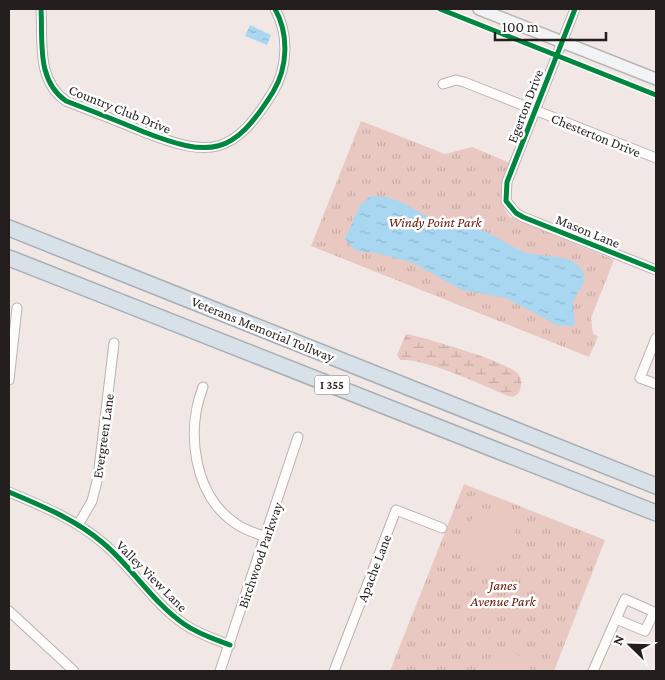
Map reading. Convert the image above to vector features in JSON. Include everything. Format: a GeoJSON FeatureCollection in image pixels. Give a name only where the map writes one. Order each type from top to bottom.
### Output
{"type":"FeatureCollection","features":[{"type":"Feature","properties":{"kind":"highway","name":"Veterans Memorial Tollway"},"geometry":{"type":"LineString","coordinates":[[9,228],[656,486]]}},
{"type":"Feature","properties":{"kind":"highway","name":"Veterans Memorial Tollway"},"geometry":{"type":"LineString","coordinates":[[9,258],[656,512]]}},
{"type":"Feature","properties":{"kind":"main road"},"geometry":{"type":"LineString","coordinates":[[479,9],[656,79]]}},
{"type":"Feature","properties":{"kind":"street","name":"Country Club Drive"},"geometry":{"type":"LineString","coordinates":[[41,9],[44,70],[49,84],[57,95],[70,102],[178,145],[198,149],[218,146],[237,137],[252,123],[277,84],[283,63],[285,39],[275,9]]}},
{"type":"Feature","properties":{"kind":"street","name":"Egerton Drive"},"geometry":{"type":"LineString","coordinates":[[514,211],[506,201],[506,187],[576,9]]}},
{"type":"Feature","properties":{"kind":"street","name":"Chesterton Drive"},"geometry":{"type":"LineString","coordinates":[[443,84],[456,80],[464,82],[656,158]]}},
{"type":"Feature","properties":{"kind":"street","name":"Mason Lane"},"geometry":{"type":"LineString","coordinates":[[514,211],[523,218],[656,270]]}},
{"type":"Feature","properties":{"kind":"street"},"geometry":{"type":"LineString","coordinates":[[9,379],[17,308]]}},
{"type":"Feature","properties":{"kind":"street"},"geometry":{"type":"LineString","coordinates":[[656,338],[640,378],[656,384]]}},
{"type":"Feature","properties":{"kind":"street","name":"Evergreen Lane"},"geometry":{"type":"LineString","coordinates":[[78,525],[92,501],[98,477],[114,344]]}},
{"type":"Feature","properties":{"kind":"street"},"geometry":{"type":"LineString","coordinates":[[203,387],[196,405],[194,431],[196,452],[204,485],[216,504],[234,522],[266,537]]}},
{"type":"Feature","properties":{"kind":"street","name":"Birchwood Parkway"},"geometry":{"type":"LineString","coordinates":[[220,671],[298,437]]}},
{"type":"Feature","properties":{"kind":"street","name":"Valley View Lane"},"geometry":{"type":"LineString","coordinates":[[9,492],[78,525],[114,552],[176,618],[195,631],[230,645]]}},
{"type":"Feature","properties":{"kind":"street","name":"Apache Lane"},"geometry":{"type":"LineString","coordinates":[[334,671],[396,510],[442,528]]}},
{"type":"Feature","properties":{"kind":"street"},"geometry":{"type":"LineString","coordinates":[[9,611],[74,671]]}},
{"type":"Feature","properties":{"kind":"street"},"geometry":{"type":"LineString","coordinates":[[593,671],[616,619]]}},
{"type":"Feature","properties":{"kind":"green space","name":"Windy Point Park"},"geometry":{"type":"Polygon","coordinates":[[[361,121],[445,154],[472,147],[510,163],[502,184],[501,197],[505,210],[510,217],[614,260],[591,318],[593,334],[598,336],[589,357],[311,246],[361,121]]]}},
{"type":"Feature","properties":{"kind":"green space"},"geometry":{"type":"Polygon","coordinates":[[[408,334],[468,352],[513,370],[519,375],[521,380],[519,393],[513,397],[508,396],[469,379],[424,363],[400,360],[397,355],[405,336],[408,334]]]}},
{"type":"Feature","properties":{"kind":"green space","name":"Janes Avenue Park"},"geometry":{"type":"Polygon","coordinates":[[[464,484],[605,540],[554,671],[390,671],[464,484]]]}},
{"type":"Feature","properties":{"kind":"green space"},"geometry":{"type":"Polygon","coordinates":[[[477,508],[514,521],[515,534],[513,545],[507,554],[499,559],[489,561],[480,558],[470,552],[462,540],[477,508]]]}},
{"type":"Feature","properties":{"kind":"green space"},"geometry":{"type":"Polygon","coordinates":[[[508,652],[521,656],[530,665],[528,671],[477,671],[487,661],[508,652]]]}},
{"type":"Feature","properties":{"kind":"water"},"geometry":{"type":"Polygon","coordinates":[[[250,25],[271,35],[267,45],[245,36],[250,25]]]}},
{"type":"Feature","properties":{"kind":"water"},"geometry":{"type":"Polygon","coordinates":[[[371,196],[401,202],[444,224],[484,231],[522,251],[570,260],[582,270],[585,279],[574,299],[575,323],[572,326],[559,326],[506,298],[462,290],[413,263],[377,253],[356,251],[345,239],[360,205],[371,196]]]}},
{"type":"Feature","properties":{"kind":"cycle path"},"geometry":{"type":"LineString","coordinates":[[41,9],[45,71],[56,92],[66,101],[167,140],[187,146],[204,148],[219,146],[232,140],[259,113],[273,92],[282,72],[285,50],[283,29],[275,9]]}},
{"type":"Feature","properties":{"kind":"cycle path"},"geometry":{"type":"LineString","coordinates":[[440,9],[656,95]]}},
{"type":"Feature","properties":{"kind":"cycle path"},"geometry":{"type":"LineString","coordinates":[[575,9],[507,182],[506,201],[516,213],[523,217],[656,270]]}},
{"type":"Feature","properties":{"kind":"cycle path"},"geometry":{"type":"LineString","coordinates":[[9,492],[58,514],[92,534],[124,563],[162,606],[184,624],[195,631],[230,645]]}}]}
